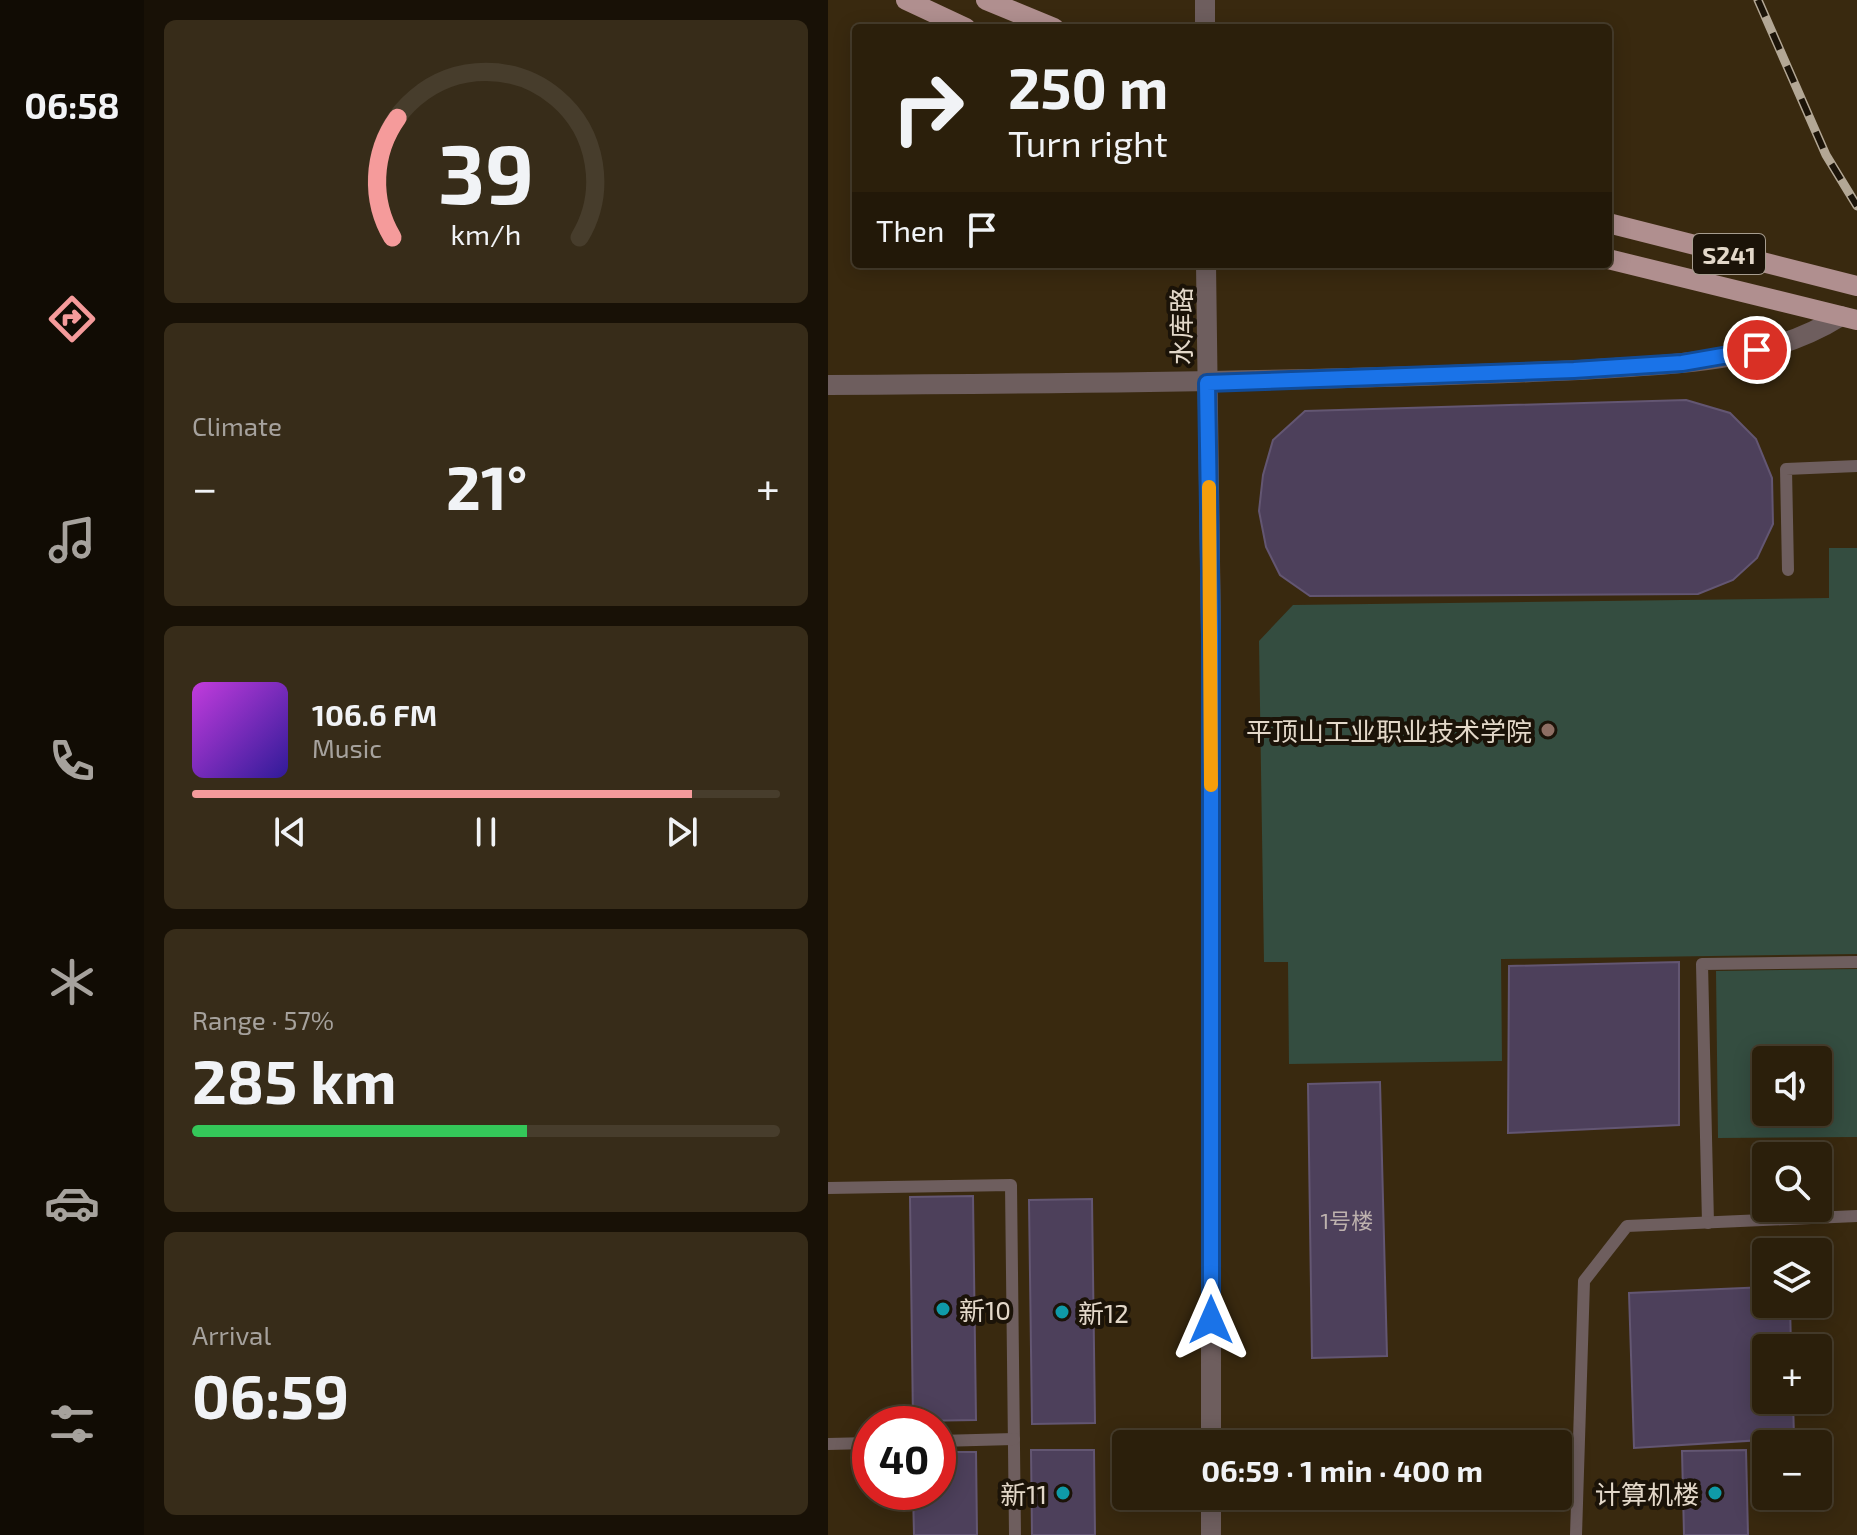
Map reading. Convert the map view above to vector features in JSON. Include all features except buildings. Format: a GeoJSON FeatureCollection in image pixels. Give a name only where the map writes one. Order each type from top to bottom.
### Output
{"type":"FeatureCollection","features":[{"type":"Feature","properties":{"kind":"main road"},"geometry":{"type":"LineString","coordinates":[[906,0],[957,24]]}},
{"type":"Feature","properties":{"kind":"main road"},"geometry":{"type":"LineString","coordinates":[[986,0],[1044,24]]}},
{"type":"Feature","properties":{"kind":"main road","name":"S241"},"geometry":{"type":"LineString","coordinates":[[1612,224],[1854,285]]}},
{"type":"Feature","properties":{"kind":"main road","name":"S241"},"geometry":{"type":"LineString","coordinates":[[1612,260],[1849,318]]}},
{"type":"Feature","properties":{"kind":"street"},"geometry":{"type":"LineString","coordinates":[[1205,0],[1205,24]]}},
{"type":"Feature","properties":{"kind":"street","name":"水库路"},"geometry":{"type":"LineString","coordinates":[[1206,268],[1211,635],[1211,1430]]}},
{"type":"Feature","properties":{"kind":"street"},"geometry":{"type":"LineString","coordinates":[[828,385],[1207,383],[1547,372],[1729,357],[1785,344],[1849,318]]}},
{"type":"Feature","properties":{"kind":"street"},"geometry":{"type":"LineString","coordinates":[[1211,1510],[1211,1535]]}},
{"type":"Feature","properties":{"kind":"lane"},"geometry":{"type":"LineString","coordinates":[[1788,570],[1786,469],[1857,466]]}},
{"type":"Feature","properties":{"kind":"lane"},"geometry":{"type":"LineString","coordinates":[[1708,1223],[1702,964],[1857,962]]}},
{"type":"Feature","properties":{"kind":"lane"},"geometry":{"type":"LineString","coordinates":[[828,1188],[1011,1185],[1015,1535]]}},
{"type":"Feature","properties":{"kind":"lane"},"geometry":{"type":"LineString","coordinates":[[1576,1535],[1584,1281],[1627,1226],[1857,1216]]}},
{"type":"Feature","properties":{"kind":"lane"},"geometry":{"type":"LineString","coordinates":[[956,1441],[1014,1439]]}},
{"type":"Feature","properties":{"kind":"lane"},"geometry":{"type":"LineString","coordinates":[[828,1444],[852,1443]]}},
{"type":"Feature","properties":{"kind":"green space"},"geometry":{"type":"Polygon","coordinates":[[[1829,548],[1857,548],[1857,954],[1501,959],[1502,1061],[1289,1064],[1288,962],[1264,962],[1259,641],[1293,605],[1829,598],[1829,548]]]}},
{"type":"Feature","properties":{"kind":"green space"},"geometry":{"type":"Polygon","coordinates":[[[1857,969],[1857,1137],[1718,1138],[1716,971],[1857,969]]]}},
{"type":"Feature","properties":{"kind":"railway"},"geometry":{"type":"LineString","coordinates":[[1758,0],[1826,155],[1857,206]]}},
{"type":"Feature","properties":{"kind":"slow traffic"},"geometry":{"type":"LineString","coordinates":[[1209,487],[1211,785]]}},
{"type":"Feature","properties":{"kind":"place","name":"平顶山工业职业技术学院"},"geometry":{"type":"Point","coordinates":[1548,730]}},
{"type":"Feature","properties":{"kind":"place","name":"新10"},"geometry":{"type":"Point","coordinates":[943,1309]}},
{"type":"Feature","properties":{"kind":"place","name":"新12"},"geometry":{"type":"Point","coordinates":[1062,1312]}},
{"type":"Feature","properties":{"kind":"place","name":"新11"},"geometry":{"type":"Point","coordinates":[1063,1493]}},
{"type":"Feature","properties":{"kind":"place","name":"计算机楼"},"geometry":{"type":"Point","coordinates":[1715,1493]}},
{"type":"Feature","properties":{"kind":"route"},"geometry":{"type":"LineString","coordinates":[[1211,1320],[1211,635],[1207,383],[1547,372],[1682,363],[1757,350]]}}]}
